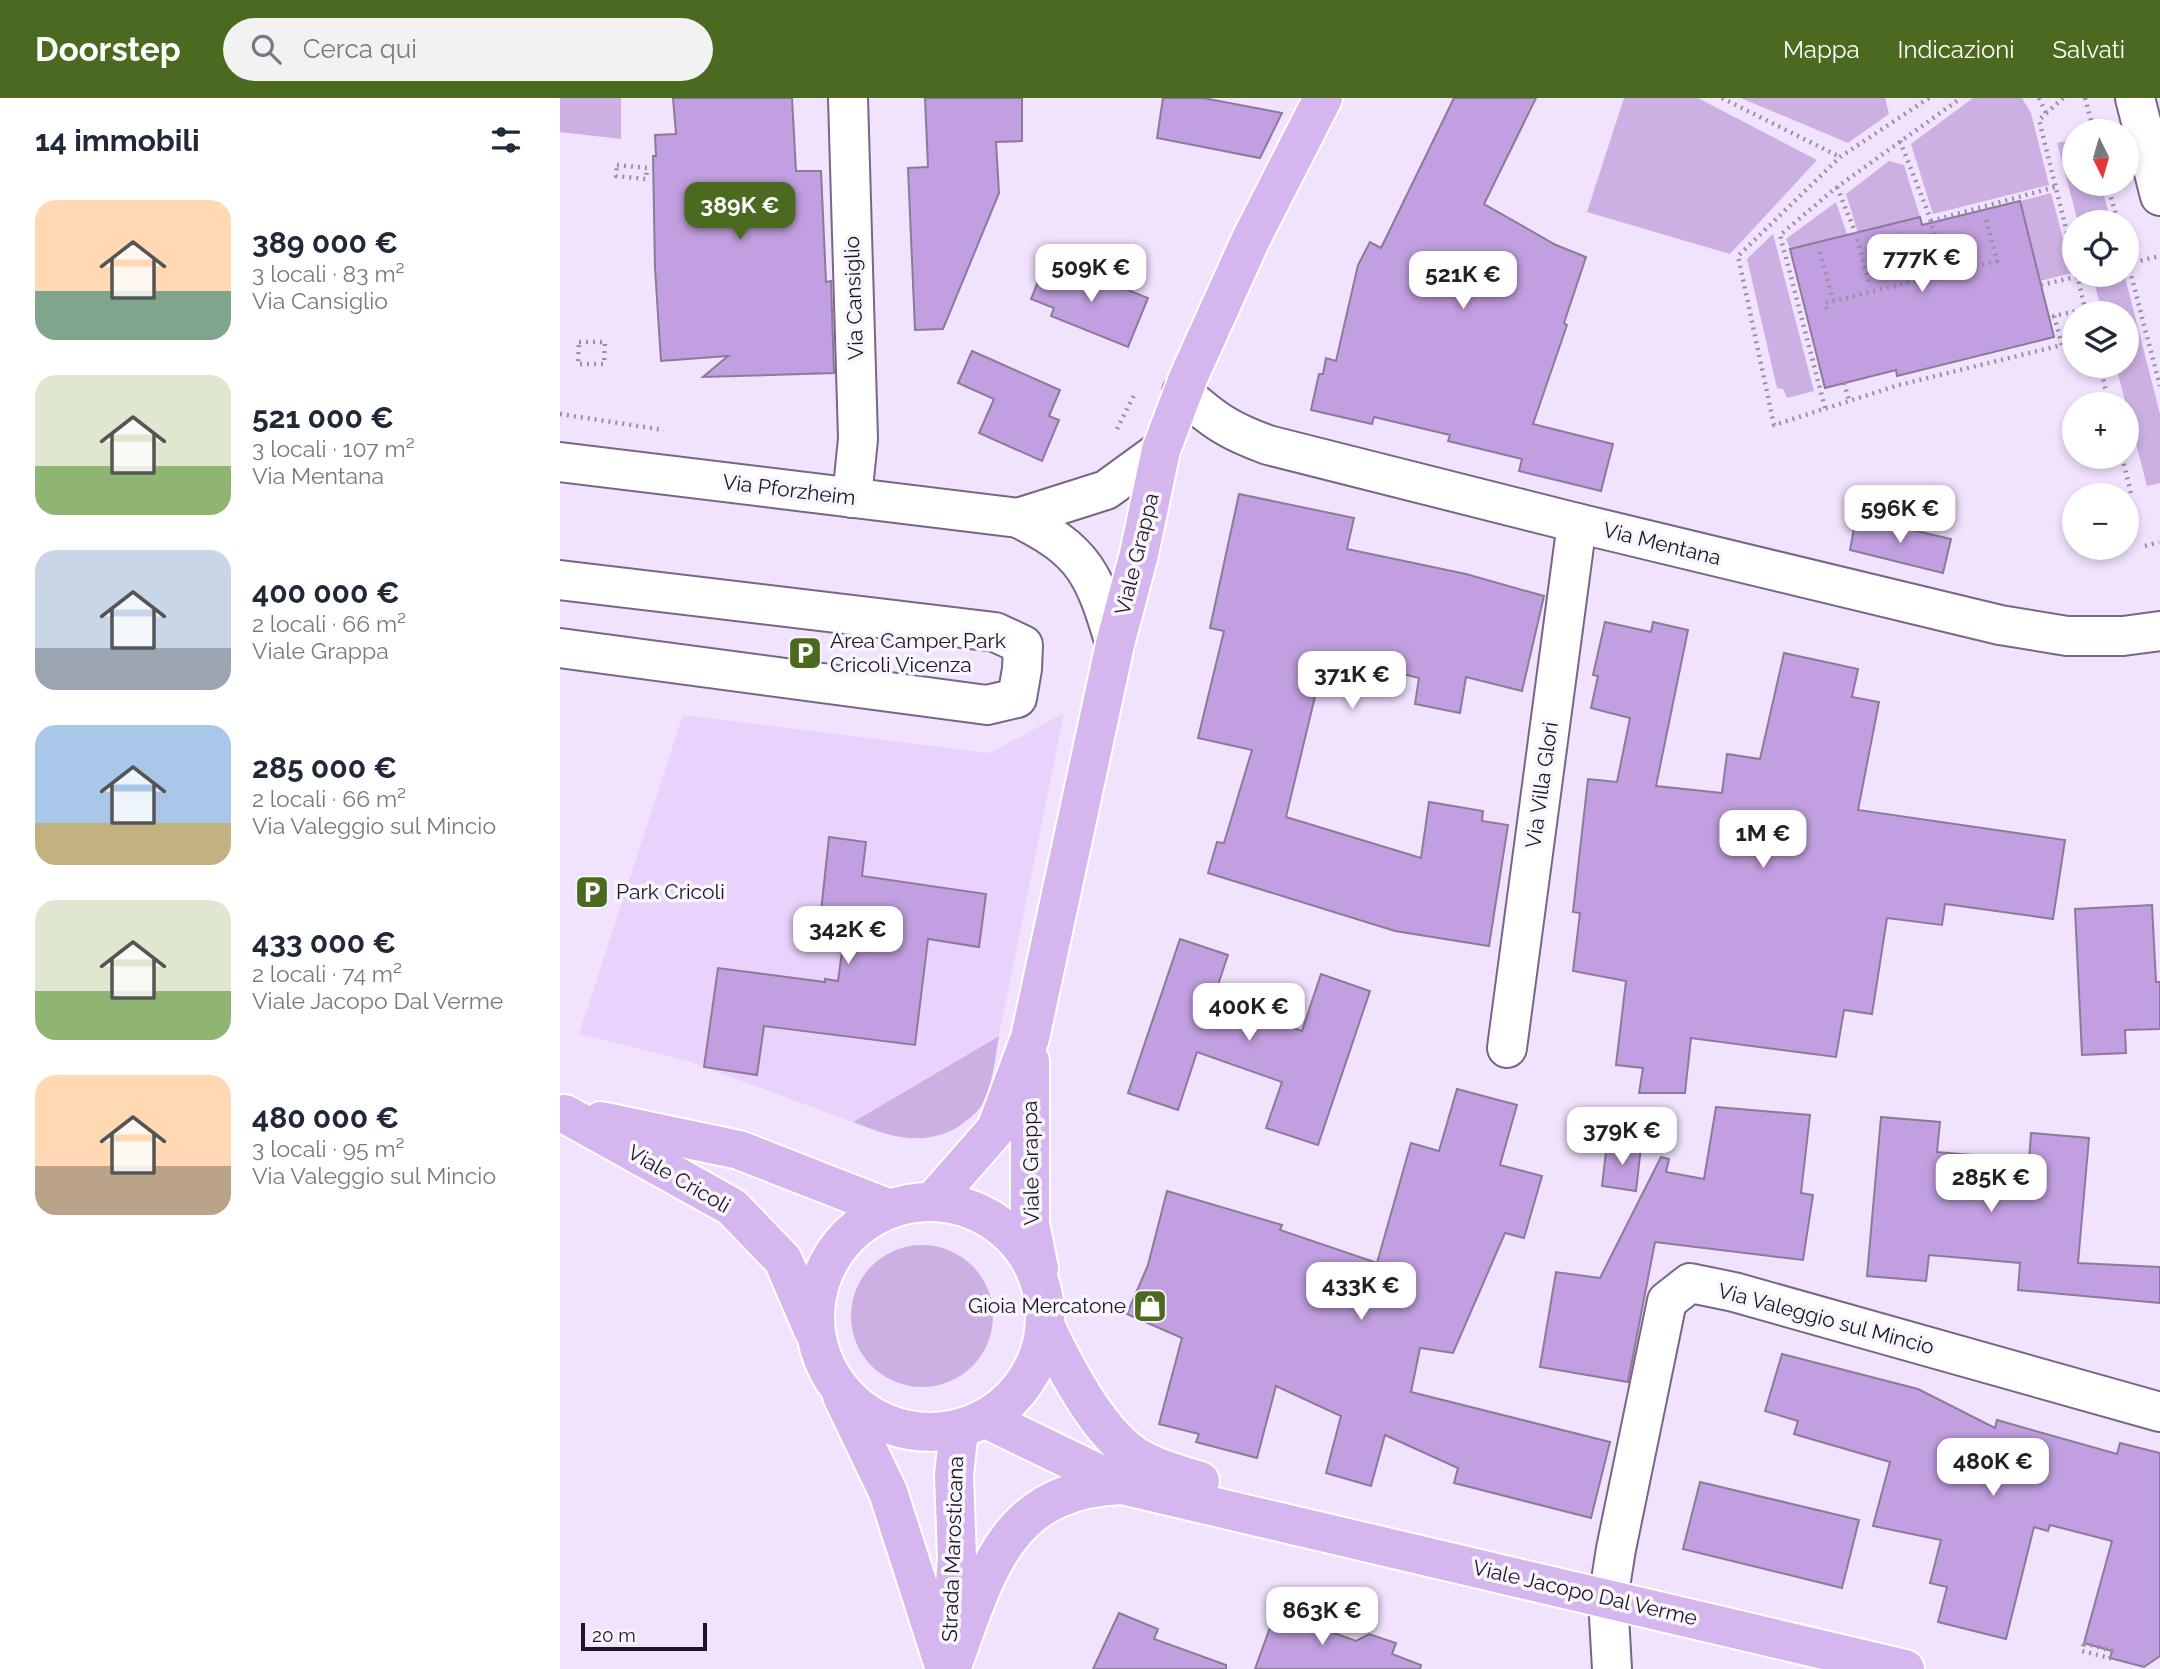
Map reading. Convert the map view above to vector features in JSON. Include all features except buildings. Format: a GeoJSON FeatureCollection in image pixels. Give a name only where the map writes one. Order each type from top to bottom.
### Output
{"type":"FeatureCollection","features":[{"type":"Feature","properties":{"kind":"main road","name":"Viale Grappa"},"geometry":{"type":"LineString","coordinates":[[933,1201],[996,1129],[1030,1038],[1115,644],[1139,554],[1161,450],[1182,392],[1251,239],[1323,98]]}},
{"type":"Feature","properties":{"kind":"main road","name":"Viale Grappa"},"geometry":{"type":"LineString","coordinates":[[1030,1038],[1030,1224],[1042,1287]]}},
{"type":"Feature","properties":{"kind":"main road","name":"Viale Cricoli"},"geometry":{"type":"LineString","coordinates":[[563,1113],[739,1150],[890,1209]]}},
{"type":"Feature","properties":{"kind":"main road","name":"Viale Cricoli"},"geometry":{"type":"LineString","coordinates":[[563,1113],[732,1207],[783,1260],[815,1336]]}},
{"type":"Feature","properties":{"kind":"main road"},"geometry":{"type":"LineString","coordinates":[[933,1201],[969,1208],[1002,1226],[1027,1253],[1042,1287],[1046,1327],[1037,1363],[1016,1395],[973,1424],[926,1433],[894,1427],[865,1413],[840,1391],[824,1365],[815,1336],[814,1304],[823,1273],[839,1245],[861,1224],[890,1209],[933,1201]]}},
{"type":"Feature","properties":{"kind":"main road","name":"Viale Jacopo Dal Verme"},"geometry":{"type":"LineString","coordinates":[[1046,1327],[1066,1370],[1108,1430],[1132,1454],[1157,1467],[1209,1484],[1265,1517]]}},
{"type":"Feature","properties":{"kind":"main road","name":"Strada Marosticana"},"geometry":{"type":"LineString","coordinates":[[840,1391],[888,1492],[948,1669]]}},
{"type":"Feature","properties":{"kind":"main road","name":"Viale Jacopo Dal Verme"},"geometry":{"type":"LineString","coordinates":[[973,1424],[1122,1485],[1905,1669]]}},
{"type":"Feature","properties":{"kind":"main road","name":"Strada Marosticana"},"geometry":{"type":"LineString","coordinates":[[948,1669],[957,1558],[954,1475],[973,1424]]}},
{"type":"Feature","properties":{"kind":"main road","name":"Strada Marosticana"},"geometry":{"type":"LineString","coordinates":[[948,1669],[990,1566],[1013,1532],[1040,1508],[1062,1497],[1097,1486],[1122,1485]]}},
{"type":"Feature","properties":{"kind":"street","name":"Via Cansiglio"},"geometry":{"type":"LineString","coordinates":[[848,98],[858,439],[852,498]]}},
{"type":"Feature","properties":{"kind":"street"},"geometry":{"type":"LineString","coordinates":[[2135,98],[2153,138],[2160,196]]}},
{"type":"Feature","properties":{"kind":"street","name":"Via Mentana"},"geometry":{"type":"LineString","coordinates":[[1182,392],[1209,416],[1235,433],[1268,445],[1577,523],[2000,625],[2067,636],[2123,636],[2160,631]]}},
{"type":"Feature","properties":{"kind":"street","name":"Via Pforzheim"},"geometry":{"type":"LineString","coordinates":[[1018,517],[1105,490],[1161,450]]}},
{"type":"Feature","properties":{"kind":"street","name":"Via Pforzheim"},"geometry":{"type":"LineString","coordinates":[[560,462],[1018,517],[1046,531],[1080,559],[1100,594],[1115,644]]}},
{"type":"Feature","properties":{"kind":"street","name":"Via Villa Glori"},"geometry":{"type":"LineString","coordinates":[[1507,1048],[1577,523]]}},
{"type":"Feature","properties":{"kind":"street"},"geometry":{"type":"LineString","coordinates":[[1080,559],[1102,565],[1121,564],[1139,554]]}},
{"type":"Feature","properties":{"kind":"street"},"geometry":{"type":"LineString","coordinates":[[560,580],[995,632],[1023,645],[1017,698],[987,705],[560,648]]}},
{"type":"Feature","properties":{"kind":"street","name":"Via Valeggio sul Mincio"},"geometry":{"type":"LineString","coordinates":[[1608,1600],[1667,1301],[1690,1283],[1734,1292],[2160,1412]]}},
{"type":"Feature","properties":{"kind":"street"},"geometry":{"type":"LineString","coordinates":[[1608,1600],[1612,1669]]}},
{"type":"Feature","properties":{"kind":"path"},"geometry":{"type":"LineString","coordinates":[[1722,98],[1840,157]]}},
{"type":"Feature","properties":{"kind":"path"},"geometry":{"type":"LineString","coordinates":[[1929,98],[1840,157],[1738,256],[1774,425],[1899,385],[2062,345],[2054,316],[2062,315]]}},
{"type":"Feature","properties":{"kind":"path"},"geometry":{"type":"LineString","coordinates":[[1825,408],[1780,234],[1837,187],[1961,98]]}},
{"type":"Feature","properties":{"kind":"path"},"geometry":{"type":"LineString","coordinates":[[2039,98],[2046,113]]}},
{"type":"Feature","properties":{"kind":"path"},"geometry":{"type":"LineString","coordinates":[[2062,214],[2039,120],[2063,98]]}},
{"type":"Feature","properties":{"kind":"path"},"geometry":{"type":"LineString","coordinates":[[2085,98],[2091,119]]}},
{"type":"Feature","properties":{"kind":"path"},"geometry":{"type":"LineString","coordinates":[[1900,141],[1931,221],[1944,268]]}},
{"type":"Feature","properties":{"kind":"path"},"geometry":{"type":"LineString","coordinates":[[617,165],[647,168],[646,179],[616,176],[617,165]]}},
{"type":"Feature","properties":{"kind":"path"},"geometry":{"type":"LineString","coordinates":[[1837,187],[1856,234],[1870,287]]}},
{"type":"Feature","properties":{"kind":"path"},"geometry":{"type":"LineString","coordinates":[[1931,221],[2055,187]]}},
{"type":"Feature","properties":{"kind":"path"},"geometry":{"type":"LineString","coordinates":[[1826,309],[1825,303],[1833,300],[1997,261],[1986,219]]}},
{"type":"Feature","properties":{"kind":"path"},"geometry":{"type":"LineString","coordinates":[[1895,234],[1907,283]]}},
{"type":"Feature","properties":{"kind":"path"},"geometry":{"type":"LineString","coordinates":[[1819,252],[1833,300]]}},
{"type":"Feature","properties":{"kind":"path"},"geometry":{"type":"LineString","coordinates":[[2139,261],[2160,256]]}},
{"type":"Feature","properties":{"kind":"path"},"geometry":{"type":"LineString","coordinates":[[2041,285],[2062,279]]}},
{"type":"Feature","properties":{"kind":"path"},"geometry":{"type":"LineString","coordinates":[[2133,287],[2160,386]]}},
{"type":"Feature","properties":{"kind":"path"},"geometry":{"type":"LineString","coordinates":[[579,342],[605,342],[604,364],[578,364],[579,342]]}},
{"type":"Feature","properties":{"kind":"path"},"geometry":{"type":"LineString","coordinates":[[1844,383],[1849,400]]}},
{"type":"Feature","properties":{"kind":"path"},"geometry":{"type":"LineString","coordinates":[[1115,434],[1139,386]]}},
{"type":"Feature","properties":{"kind":"path"},"geometry":{"type":"LineString","coordinates":[[2145,546],[2159,542]]}},
{"type":"Feature","properties":{"kind":"path"},"geometry":{"type":"LineString","coordinates":[[2084,1643],[2112,1651],[2110,1658],[2082,1651],[2084,1643]]}},
{"type":"Feature","properties":{"kind":"shaded area"},"geometry":{"type":"Polygon","coordinates":[[[560,98],[621,98],[621,139],[560,132],[560,98]]]}},
{"type":"Feature","properties":{"kind":"shaded area"},"geometry":{"type":"Polygon","coordinates":[[[1624,98],[1698,98],[1817,160],[1730,254],[1587,212],[1624,98]]]}},
{"type":"Feature","properties":{"kind":"shaded area"},"geometry":{"type":"Polygon","coordinates":[[[1741,98],[1885,98],[1889,114],[1848,143],[1741,98]]]}},
{"type":"Feature","properties":{"kind":"shaded area"},"geometry":{"type":"Polygon","coordinates":[[[1973,98],[2022,98],[2031,113],[2049,185],[1933,214],[1911,144],[1973,98]]]}},
{"type":"Feature","properties":{"kind":"shaded area"},"geometry":{"type":"Polygon","coordinates":[[[2062,142],[2062,162],[2057,143],[2062,142]]]}},
{"type":"Feature","properties":{"kind":"shaded area"},"geometry":{"type":"Polygon","coordinates":[[[1889,161],[1904,165],[1920,217],[1858,233],[1846,194],[1889,161]]]}},
{"type":"Feature","properties":{"kind":"shaded area"},"geometry":{"type":"Polygon","coordinates":[[[2051,193],[2062,235],[2062,276],[2040,281],[2020,201],[2051,193]]]}},
{"type":"Feature","properties":{"kind":"shaded area"},"geometry":{"type":"Polygon","coordinates":[[[2071,196],[2104,196],[2108,210],[2075,210],[2071,196]]]}},
{"type":"Feature","properties":{"kind":"shaded area"},"geometry":{"type":"Polygon","coordinates":[[[1836,202],[1847,234],[1790,249],[1786,239],[1836,202]]]}},
{"type":"Feature","properties":{"kind":"shaded area"},"geometry":{"type":"Polygon","coordinates":[[[1773,234],[1814,391],[1787,398],[1783,389],[1777,388],[1747,259],[1773,234]]]}},
{"type":"Feature","properties":{"kind":"shaded area"},"geometry":{"type":"Polygon","coordinates":[[[2096,287],[2128,287],[2131,301],[2099,301],[2096,287]]]}},
{"type":"Feature","properties":{"kind":"shaded area"},"geometry":{"type":"Polygon","coordinates":[[[2139,332],[2160,414],[2160,483],[2147,486],[2139,455],[2139,392],[2123,392],[2119,378],[2139,378],[2139,332]]]}},
{"type":"Feature","properties":{"kind":"shaded area"},"geometry":{"type":"Polygon","coordinates":[[[1064,713],[999,1035],[853,1122],[685,1060],[579,1034],[683,715],[990,753],[1064,713]]]}},
{"type":"Feature","properties":{"kind":"shaded area"},"geometry":{"type":"Polygon","coordinates":[[[999,1036],[986,1097],[977,1111],[958,1127],[931,1137],[905,1138],[853,1122],[999,1036]]]}},
{"type":"Feature","properties":{"kind":"shaded area"},"geometry":{"type":"Polygon","coordinates":[[[922,1245],[949,1251],[972,1266],[987,1289],[993,1316],[987,1343],[972,1366],[949,1381],[922,1387],[895,1381],[872,1366],[857,1343],[851,1316],[857,1289],[872,1266],[895,1251],[922,1245]]]}},
{"type":"Feature","properties":{"kind":"place","name":"Area Camper Park Cricoli Vicenza"},"geometry":{"type":"Point","coordinates":[805,653]}},
{"type":"Feature","properties":{"kind":"place","name":"Park Cricoli"},"geometry":{"type":"Point","coordinates":[592,892]}},
{"type":"Feature","properties":{"kind":"place","name":"Gioia Mercatone"},"geometry":{"type":"Point","coordinates":[1150,1306]}}]}
